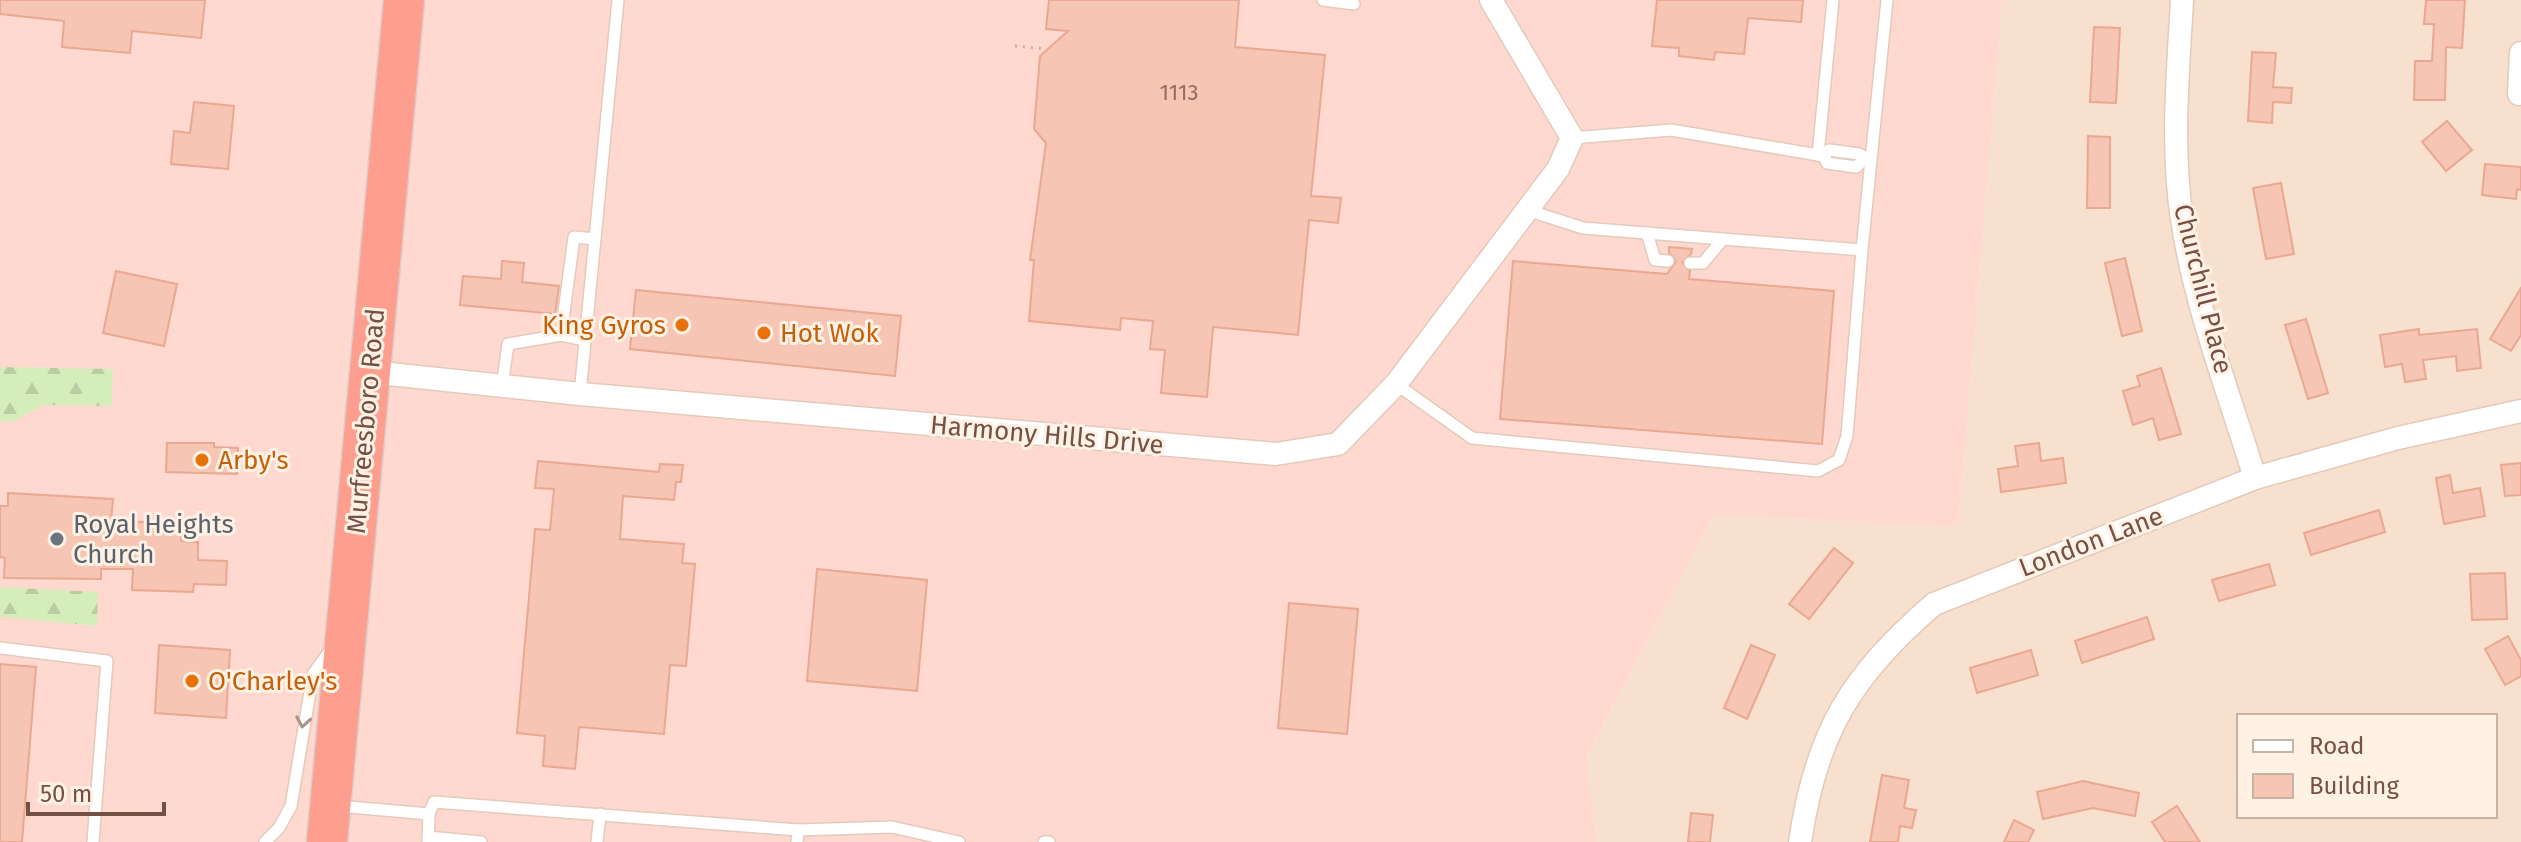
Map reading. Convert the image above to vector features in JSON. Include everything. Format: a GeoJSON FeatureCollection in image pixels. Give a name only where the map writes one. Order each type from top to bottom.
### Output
{"type":"FeatureCollection","features":[{"type":"Feature","properties":{"kind":"highway","name":"Murfreesboro Road"},"geometry":{"type":"LineString","coordinates":[[329,824],[404,0]]}},
{"type":"Feature","properties":{"kind":"street"},"geometry":{"type":"LineString","coordinates":[[1491,0],[1572,138]]}},
{"type":"Feature","properties":{"kind":"street","name":"Churchill Place"},"geometry":{"type":"LineString","coordinates":[[2182,0],[2175,148],[2182,220],[2199,296],[2255,478]]}},
{"type":"Feature","properties":{"kind":"street"},"geometry":{"type":"LineString","coordinates":[[2519,94],[2521,53]]}},
{"type":"Feature","properties":{"kind":"street","name":"Harmony Hills Drive"},"geometry":{"type":"LineString","coordinates":[[370,372],[580,394],[1276,454],[1338,444],[1396,384],[1558,169],[1572,138]]}},
{"type":"Feature","properties":{"kind":"street","name":"London Lane"},"geometry":{"type":"LineString","coordinates":[[1800,842],[1812,776],[1853,686],[1891,641],[1934,604],[2255,478],[2398,438],[2521,411]]}},
{"type":"Feature","properties":{"kind":"lane"},"geometry":{"type":"LineString","coordinates":[[580,394],[618,0]]}},
{"type":"Feature","properties":{"kind":"lane"},"geometry":{"type":"LineString","coordinates":[[1323,0],[1354,4]]}},
{"type":"Feature","properties":{"kind":"lane"},"geometry":{"type":"LineString","coordinates":[[1821,156],[1833,0]]}},
{"type":"Feature","properties":{"kind":"lane"},"geometry":{"type":"LineString","coordinates":[[1396,384],[1472,438],[1818,471],[1839,460],[1847,436],[1867,160],[1887,0]]}},
{"type":"Feature","properties":{"kind":"lane"},"geometry":{"type":"LineString","coordinates":[[1572,138],[1671,130],[1821,156],[1829,150],[1859,154],[1867,160]]}},
{"type":"Feature","properties":{"kind":"lane"},"geometry":{"type":"LineString","coordinates":[[1526,210],[1583,228],[1862,250]]}},
{"type":"Feature","properties":{"kind":"lane"},"geometry":{"type":"LineString","coordinates":[[1647,233],[1655,260],[1668,261]]}},
{"type":"Feature","properties":{"kind":"lane"},"geometry":{"type":"LineString","coordinates":[[561,335],[574,237],[595,239]]}},
{"type":"Feature","properties":{"kind":"lane"},"geometry":{"type":"LineString","coordinates":[[1690,263],[1703,263],[1723,239]]}},
{"type":"Feature","properties":{"kind":"lane"},"geometry":{"type":"LineString","coordinates":[[502,386],[508,344],[561,335],[585,340]]}},
{"type":"Feature","properties":{"kind":"lane"},"geometry":{"type":"LineString","coordinates":[[265,842],[291,806],[313,674],[347,629]]}},
{"type":"Feature","properties":{"kind":"lane"},"geometry":{"type":"LineString","coordinates":[[0,648],[107,661],[93,842]]}},
{"type":"Feature","properties":{"kind":"lane"},"geometry":{"type":"LineString","coordinates":[[481,842],[428,839],[429,814],[434,802],[600,814],[798,836],[892,827],[959,842]]}},
{"type":"Feature","properties":{"kind":"lane"},"geometry":{"type":"LineString","coordinates":[[329,824],[429,814]]}},
{"type":"Feature","properties":{"kind":"lane"},"geometry":{"type":"LineString","coordinates":[[597,842],[600,814]]}},
{"type":"Feature","properties":{"kind":"path"},"geometry":{"type":"LineString","coordinates":[[1015,46],[1047,49]]}},
{"type":"Feature","properties":{"kind":"shaded area"},"geometry":{"type":"Polygon","coordinates":[[[0,0],[2002,0],[1958,526],[1714,514],[1586,757],[1596,842],[0,842],[0,0]]]}},
{"type":"Feature","properties":{"kind":"shaded area"},"geometry":{"type":"Polygon","coordinates":[[[2002,0],[2521,0],[2521,842],[1596,842],[1586,758],[1714,514],[1958,526],[2002,0]]]}},
{"type":"Feature","properties":{"kind":"green space"},"geometry":{"type":"Polygon","coordinates":[[[0,367],[113,369],[112,406],[44,405],[12,422],[0,421],[0,367]]]}},
{"type":"Feature","properties":{"kind":"green space"},"geometry":{"type":"Polygon","coordinates":[[[0,587],[98,592],[97,626],[0,617],[0,587]]]}},
{"type":"Feature","properties":{"kind":"building"},"geometry":{"type":"Polygon","coordinates":[[[0,0],[205,0],[201,38],[132,31],[130,53],[62,47],[64,21],[0,14],[0,0]]]}},
{"type":"Feature","properties":{"kind":"building"},"geometry":{"type":"Polygon","coordinates":[[[1049,0],[1239,0],[1235,47],[1325,55],[1311,196],[1341,198],[1338,223],[1309,220],[1298,335],[1213,327],[1207,397],[1161,393],[1165,350],[1150,349],[1153,321],[1121,318],[1120,330],[1029,321],[1034,260],[1030,260],[1046,143],[1034,129],[1040,56],[1068,31],[1046,29],[1049,0]]]}},
{"type":"Feature","properties":{"kind":"building"},"geometry":{"type":"Polygon","coordinates":[[[1657,0],[1803,0],[1801,22],[1748,18],[1744,54],[1715,52],[1714,60],[1679,56],[1679,48],[1652,46],[1657,0]]]}},
{"type":"Feature","properties":{"kind":"building"},"geometry":{"type":"Polygon","coordinates":[[[2426,0],[2465,0],[2462,48],[2446,47],[2445,100],[2414,100],[2415,61],[2432,61],[2434,24],[2424,24],[2426,0]]]}},
{"type":"Feature","properties":{"kind":"building"},"geometry":{"type":"Polygon","coordinates":[[[2094,27],[2120,28],[2116,103],[2090,102],[2094,27]]]}},
{"type":"Feature","properties":{"kind":"building"},"geometry":{"type":"Polygon","coordinates":[[[2252,52],[2276,53],[2273,87],[2292,88],[2291,103],[2273,102],[2272,123],[2248,121],[2252,52]]]}},
{"type":"Feature","properties":{"kind":"building"},"geometry":{"type":"Polygon","coordinates":[[[194,102],[234,106],[228,169],[171,164],[174,131],[190,133],[194,102]]]}},
{"type":"Feature","properties":{"kind":"building"},"geometry":{"type":"Polygon","coordinates":[[[2447,121],[2472,150],[2446,171],[2422,142],[2447,121]]]}},
{"type":"Feature","properties":{"kind":"building"},"geometry":{"type":"Polygon","coordinates":[[[2088,136],[2110,137],[2110,208],[2087,208],[2088,136]]]}},
{"type":"Feature","properties":{"kind":"building"},"geometry":{"type":"Polygon","coordinates":[[[2485,164],[2521,167],[2521,190],[2517,189],[2516,199],[2482,195],[2485,164]]]}},
{"type":"Feature","properties":{"kind":"building"},"geometry":{"type":"Polygon","coordinates":[[[2281,183],[2294,254],[2266,259],[2253,188],[2281,183]]]}},
{"type":"Feature","properties":{"kind":"building"},"geometry":{"type":"Polygon","coordinates":[[[1669,247],[1692,249],[1682,262],[1690,271],[1689,279],[1834,291],[1822,444],[1500,419],[1513,261],[1667,274],[1676,261],[1669,253],[1669,247]]]}},
{"type":"Feature","properties":{"kind":"building"},"geometry":{"type":"Polygon","coordinates":[[[2125,258],[2142,331],[2122,336],[2105,263],[2125,258]]]}},
{"type":"Feature","properties":{"kind":"building"},"geometry":{"type":"Polygon","coordinates":[[[502,261],[524,263],[522,282],[559,286],[555,314],[460,305],[463,276],[501,279],[502,261]]]}},
{"type":"Feature","properties":{"kind":"building"},"geometry":{"type":"Polygon","coordinates":[[[116,271],[177,284],[164,346],[103,333],[116,271]]]}},
{"type":"Feature","properties":{"kind":"building"},"geometry":{"type":"Polygon","coordinates":[[[2521,288],[2521,335],[2511,351],[2490,339],[2521,288]]]}},
{"type":"Feature","properties":{"kind":"building"},"geometry":{"type":"Polygon","coordinates":[[[636,290],[901,316],[895,376],[630,349],[636,290]]]}},
{"type":"Feature","properties":{"kind":"building"},"geometry":{"type":"Polygon","coordinates":[[[2306,319],[2328,393],[2308,399],[2285,325],[2306,319]]]}},
{"type":"Feature","properties":{"kind":"building"},"geometry":{"type":"Polygon","coordinates":[[[2419,329],[2419,335],[2477,329],[2481,368],[2457,371],[2456,356],[2423,360],[2426,379],[2405,382],[2402,364],[2385,367],[2380,335],[2419,329]]]}},
{"type":"Feature","properties":{"kind":"building"},"geometry":{"type":"Polygon","coordinates":[[[2161,368],[2181,434],[2159,440],[2153,418],[2133,425],[2123,391],[2140,386],[2137,376],[2161,368]]]}},
{"type":"Feature","properties":{"kind":"building","name":"Arby's"},"geometry":{"type":"Polygon","coordinates":[[[167,443],[214,443],[214,447],[238,448],[237,474],[166,472],[167,443]]]}},
{"type":"Feature","properties":{"kind":"building"},"geometry":{"type":"Polygon","coordinates":[[[2039,443],[2041,461],[2063,458],[2066,483],[2001,492],[1998,469],[2018,466],[2015,446],[2039,443]]]}},
{"type":"Feature","properties":{"kind":"building"},"geometry":{"type":"Polygon","coordinates":[[[538,461],[659,472],[660,464],[683,465],[681,482],[676,482],[674,500],[623,496],[620,539],[684,544],[682,563],[695,564],[686,666],[670,665],[664,734],[579,727],[575,769],[543,766],[545,736],[517,733],[535,529],[550,530],[554,489],[535,488],[538,461]]]}},
{"type":"Feature","properties":{"kind":"building"},"geometry":{"type":"Polygon","coordinates":[[[2521,463],[2521,495],[2505,496],[2501,465],[2521,463]]]}},
{"type":"Feature","properties":{"kind":"building"},"geometry":{"type":"Polygon","coordinates":[[[2450,475],[2453,493],[2480,488],[2485,516],[2444,524],[2436,478],[2450,475]]]}},
{"type":"Feature","properties":{"kind":"building"},"geometry":{"type":"Polygon","coordinates":[[[8,493],[113,499],[111,521],[182,523],[181,541],[198,542],[198,560],[227,561],[226,585],[194,584],[193,592],[132,590],[133,569],[101,569],[101,579],[4,578],[5,558],[0,557],[0,506],[8,506],[8,493]]]}},
{"type":"Feature","properties":{"kind":"building"},"geometry":{"type":"Polygon","coordinates":[[[2379,510],[2385,532],[2311,555],[2304,533],[2379,510]]]}},
{"type":"Feature","properties":{"kind":"building"},"geometry":{"type":"Polygon","coordinates":[[[1834,548],[1853,563],[1809,619],[1789,604],[1834,548]]]}},
{"type":"Feature","properties":{"kind":"building"},"geometry":{"type":"Polygon","coordinates":[[[2269,564],[2275,585],[2219,601],[2212,580],[2269,564]]]}},
{"type":"Feature","properties":{"kind":"building"},"geometry":{"type":"Polygon","coordinates":[[[817,569],[927,580],[917,691],[807,681],[817,569]]]}},
{"type":"Feature","properties":{"kind":"building"},"geometry":{"type":"Polygon","coordinates":[[[2505,573],[2507,619],[2472,620],[2470,574],[2505,573]]]}},
{"type":"Feature","properties":{"kind":"building"},"geometry":{"type":"Polygon","coordinates":[[[1289,603],[1358,609],[1347,734],[1278,728],[1289,603]]]}},
{"type":"Feature","properties":{"kind":"building"},"geometry":{"type":"Polygon","coordinates":[[[2147,617],[2154,639],[2082,663],[2075,641],[2147,617]]]}},
{"type":"Feature","properties":{"kind":"building"},"geometry":{"type":"Polygon","coordinates":[[[2508,636],[2521,660],[2521,676],[2505,685],[2485,649],[2508,636]]]}},
{"type":"Feature","properties":{"kind":"building","name":"O'Charley's"},"geometry":{"type":"Polygon","coordinates":[[[159,645],[230,650],[226,718],[155,713],[159,645]]]}},
{"type":"Feature","properties":{"kind":"building"},"geometry":{"type":"Polygon","coordinates":[[[1751,645],[1775,655],[1747,719],[1724,708],[1751,645]]]}},
{"type":"Feature","properties":{"kind":"building"},"geometry":{"type":"Polygon","coordinates":[[[2031,650],[2038,675],[1977,693],[1970,668],[2031,650]]]}},
{"type":"Feature","properties":{"kind":"building"},"geometry":{"type":"Polygon","coordinates":[[[0,664],[36,667],[22,842],[0,842],[0,664]]]}},
{"type":"Feature","properties":{"kind":"building"},"geometry":{"type":"Polygon","coordinates":[[[1882,775],[1909,780],[1904,808],[1916,810],[1912,828],[1900,826],[1898,842],[1870,842],[1882,775]]]}},
{"type":"Feature","properties":{"kind":"building"},"geometry":{"type":"Polygon","coordinates":[[[2083,781],[2139,793],[2135,816],[2093,808],[2043,819],[2037,792],[2083,781]]]}},
{"type":"Feature","properties":{"kind":"building"},"geometry":{"type":"Polygon","coordinates":[[[2177,806],[2200,842],[2165,842],[2152,822],[2177,806]]]}},
{"type":"Feature","properties":{"kind":"building"},"geometry":{"type":"Polygon","coordinates":[[[1691,813],[1713,815],[1710,842],[1688,842],[1691,813]]]}},
{"type":"Feature","properties":{"kind":"building"},"geometry":{"type":"Polygon","coordinates":[[[2014,820],[2034,830],[2028,842],[2004,842],[2014,820]]]}},
{"type":"Feature","properties":{"kind":"place","name":"King Gyros"},"geometry":{"type":"Point","coordinates":[682,325]}},
{"type":"Feature","properties":{"kind":"place","name":"Hot Wok"},"geometry":{"type":"Point","coordinates":[764,333]}},
{"type":"Feature","properties":{"kind":"place","name":"Arby's"},"geometry":{"type":"Point","coordinates":[202,460]}},
{"type":"Feature","properties":{"kind":"place","name":"Royal Heights Church"},"geometry":{"type":"Point","coordinates":[57,539]}},
{"type":"Feature","properties":{"kind":"place","name":"O'Charley's"},"geometry":{"type":"Point","coordinates":[192,681]}}]}
